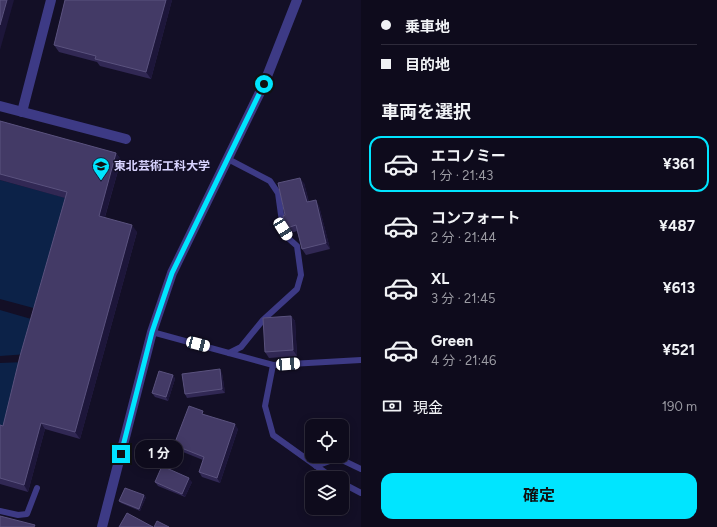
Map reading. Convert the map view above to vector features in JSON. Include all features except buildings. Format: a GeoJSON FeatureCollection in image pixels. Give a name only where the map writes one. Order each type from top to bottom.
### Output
{"type":"FeatureCollection","features":[{"type":"Feature","properties":{"kind":"street"},"geometry":{"type":"LineString","coordinates":[[22,112],[51,0]]}},
{"type":"Feature","properties":{"kind":"street"},"geometry":{"type":"LineString","coordinates":[[102,527],[152,332],[172,273],[264,84],[297,0]]}},
{"type":"Feature","properties":{"kind":"street"},"geometry":{"type":"LineString","coordinates":[[0,106],[126,139]]}},
{"type":"Feature","properties":{"kind":"lane"},"geometry":{"type":"LineString","coordinates":[[228,159],[270,181],[278,193],[283,229],[288,238],[297,246],[301,275],[297,289],[264,320],[241,347],[229,353]]}},
{"type":"Feature","properties":{"kind":"lane"},"geometry":{"type":"LineString","coordinates":[[152,332],[273,365],[361,360]]}},
{"type":"Feature","properties":{"kind":"lane"},"geometry":{"type":"LineString","coordinates":[[273,365],[265,406],[273,435],[323,471]]}},
{"type":"Feature","properties":{"kind":"lane"},"geometry":{"type":"LineString","coordinates":[[316,466],[338,458],[361,469]]}},
{"type":"Feature","properties":{"kind":"lane"},"geometry":{"type":"LineString","coordinates":[[349,487],[361,493]]}},
{"type":"Feature","properties":{"kind":"lane"},"geometry":{"type":"LineString","coordinates":[[0,510],[18,515],[27,514],[37,488]]}},
{"type":"Feature","properties":{"kind":"water"},"geometry":{"type":"Polygon","coordinates":[[[0,180],[92,205],[41,310],[0,299],[0,180]]]}},
{"type":"Feature","properties":{"kind":"water"},"geometry":{"type":"Polygon","coordinates":[[[0,310],[38,321],[28,354],[0,356],[0,310]]]}},
{"type":"Feature","properties":{"kind":"water"},"geometry":{"type":"Polygon","coordinates":[[[26,362],[12,417],[0,430],[0,363],[26,362]]]}},
{"type":"Feature","properties":{"kind":"place","name":"東北芸術工科大学"},"geometry":{"type":"Point","coordinates":[101,181]}},
{"type":"Feature","properties":{"kind":"route"},"geometry":{"type":"LineString","coordinates":[[121,454],[152,332],[172,273],[264,84]]}}]}
